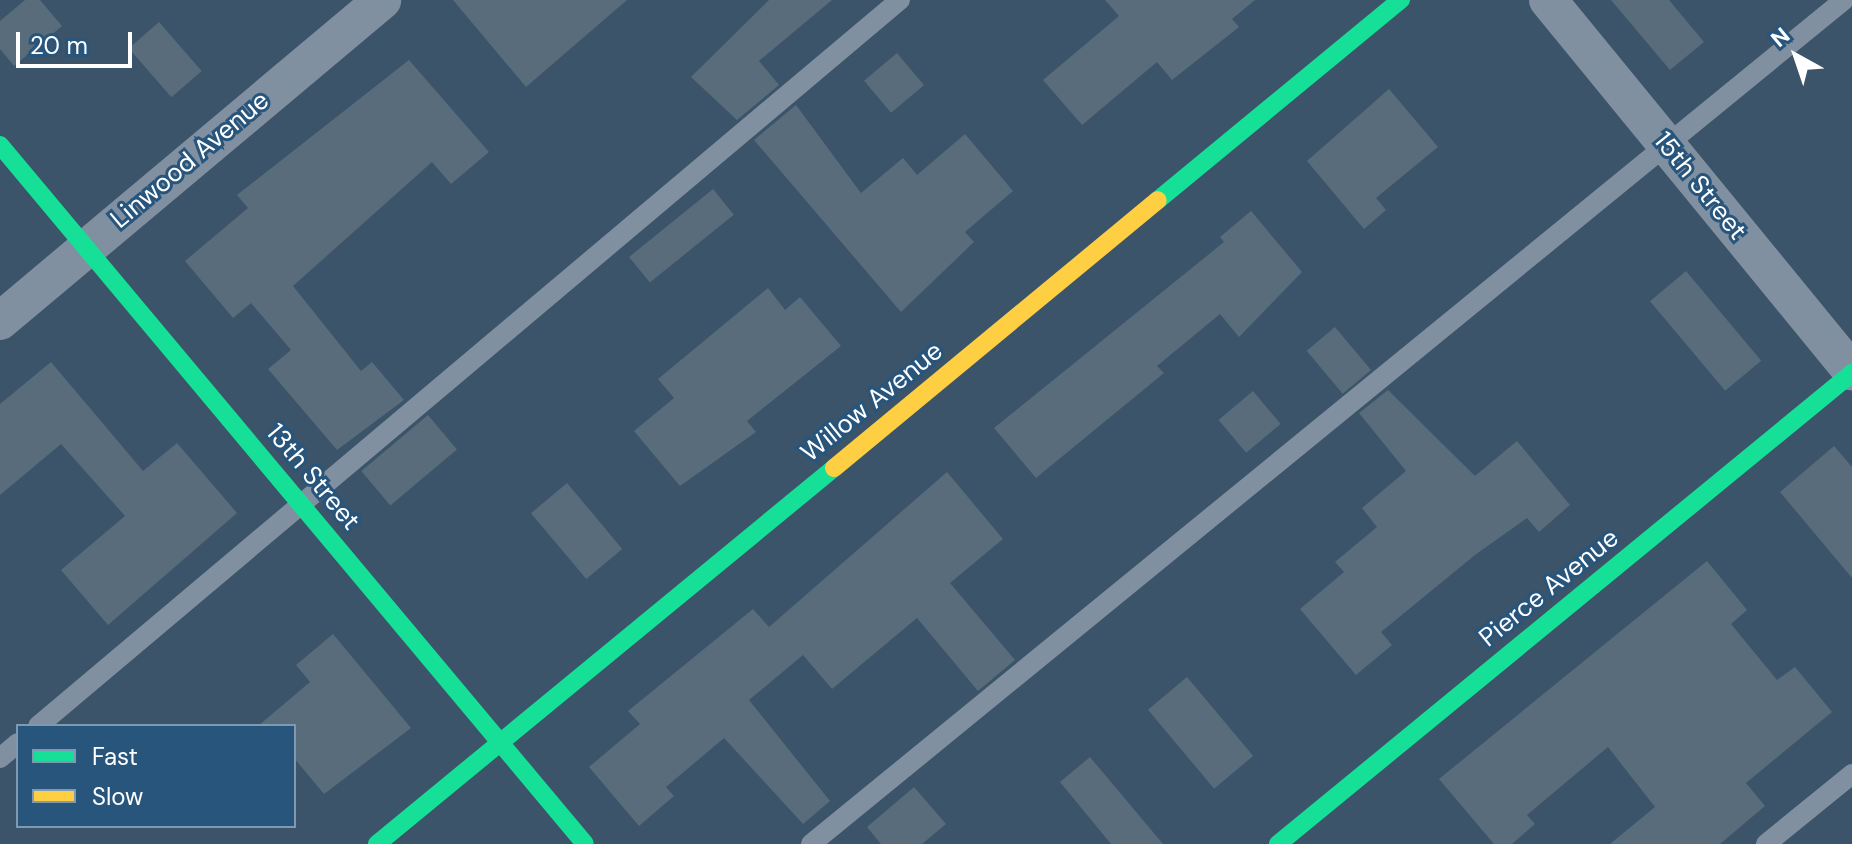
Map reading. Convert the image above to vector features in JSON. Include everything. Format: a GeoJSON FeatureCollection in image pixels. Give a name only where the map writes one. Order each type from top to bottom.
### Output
{"type":"FeatureCollection","features":[{"type":"Feature","properties":{"kind":"street","name":"Linwood Avenue"},"geometry":{"type":"LineString","coordinates":[[0,321],[382,0]]}},
{"type":"Feature","properties":{"kind":"street","name":"Willow Avenue"},"geometry":{"type":"LineString","coordinates":[[377,844],[1401,0]]}},
{"type":"Feature","properties":{"kind":"street","name":"15th Street"},"geometry":{"type":"LineString","coordinates":[[1548,0],[1852,373]]}},
{"type":"Feature","properties":{"kind":"street","name":"13th Street"},"geometry":{"type":"LineString","coordinates":[[0,145],[585,844]]}},
{"type":"Feature","properties":{"kind":"street","name":"Pierce Avenue"},"geometry":{"type":"LineString","coordinates":[[1278,844],[1852,373]]}},
{"type":"Feature","properties":{"kind":"lane"},"geometry":{"type":"LineString","coordinates":[[40,724],[900,0]]}},
{"type":"Feature","properties":{"kind":"lane"},"geometry":{"type":"LineString","coordinates":[[811,844],[1844,0]]}},
{"type":"Feature","properties":{"kind":"lane"},"geometry":{"type":"LineString","coordinates":[[0,758],[16,745]]}},
{"type":"Feature","properties":{"kind":"lane"},"geometry":{"type":"LineString","coordinates":[[1766,844],[1852,774]]}},
{"type":"Feature","properties":{"kind":"building"},"geometry":{"type":"Polygon","coordinates":[[[25,0],[40,0],[62,26],[14,66],[0,49],[0,21],[25,0]]]}},
{"type":"Feature","properties":{"kind":"building"},"geometry":{"type":"Polygon","coordinates":[[[453,0],[627,0],[526,87],[453,0]]]}},
{"type":"Feature","properties":{"kind":"building"},"geometry":{"type":"Polygon","coordinates":[[[769,0],[832,0],[759,61],[779,85],[737,120],[691,77],[769,0]]]}},
{"type":"Feature","properties":{"kind":"building"},"geometry":{"type":"Polygon","coordinates":[[[1105,0],[1255,0],[1232,19],[1239,27],[1172,80],[1157,62],[1082,125],[1043,80],[1119,16],[1105,0]]]}},
{"type":"Feature","properties":{"kind":"building"},"geometry":{"type":"Polygon","coordinates":[[[1611,0],[1669,0],[1704,42],[1670,70],[1611,0]]]}},
{"type":"Feature","properties":{"kind":"building"},"geometry":{"type":"Polygon","coordinates":[[[159,22],[202,71],[171,97],[129,48],[159,22]]]}},
{"type":"Feature","properties":{"kind":"building"},"geometry":{"type":"Polygon","coordinates":[[[897,53],[924,85],[891,113],[864,81],[897,53]]]}},
{"type":"Feature","properties":{"kind":"building"},"geometry":{"type":"Polygon","coordinates":[[[409,60],[489,152],[451,184],[432,162],[293,286],[361,371],[372,362],[404,400],[337,450],[268,369],[291,350],[251,303],[233,318],[185,261],[248,208],[237,195],[409,60]]]}},
{"type":"Feature","properties":{"kind":"building"},"geometry":{"type":"Polygon","coordinates":[[[1389,89],[1438,147],[1376,198],[1386,210],[1364,229],[1307,161],[1389,89]]]}},
{"type":"Feature","properties":{"kind":"building"},"geometry":{"type":"Polygon","coordinates":[[[796,105],[861,193],[903,158],[917,175],[965,134],[1013,191],[965,232],[974,242],[901,312],[754,140],[796,105]]]}},
{"type":"Feature","properties":{"kind":"building"},"geometry":{"type":"Polygon","coordinates":[[[713,189],[734,215],[650,283],[629,257],[713,189]]]}},
{"type":"Feature","properties":{"kind":"building"},"geometry":{"type":"Polygon","coordinates":[[[1251,211],[1302,272],[1239,337],[1220,314],[1157,366],[1164,373],[1036,478],[994,428],[1224,242],[1220,237],[1251,211]]]}},
{"type":"Feature","properties":{"kind":"building"},"geometry":{"type":"Polygon","coordinates":[[[1686,271],[1761,361],[1725,391],[1650,301],[1686,271]]]}},
{"type":"Feature","properties":{"kind":"building"},"geometry":{"type":"Polygon","coordinates":[[[768,288],[785,310],[800,297],[841,346],[747,421],[756,432],[680,486],[634,431],[674,398],[658,379],[768,288]]]}},
{"type":"Feature","properties":{"kind":"building"},"geometry":{"type":"Polygon","coordinates":[[[1335,327],[1371,370],[1343,394],[1307,351],[1335,327]]]}},
{"type":"Feature","properties":{"kind":"building"},"geometry":{"type":"Polygon","coordinates":[[[51,362],[143,471],[177,443],[237,513],[108,625],[61,570],[125,516],[61,444],[0,495],[0,404],[51,362]]]}},
{"type":"Feature","properties":{"kind":"building"},"geometry":{"type":"Polygon","coordinates":[[[1388,390],[1475,476],[1517,441],[1570,505],[1539,532],[1527,518],[1475,555],[1381,632],[1392,645],[1356,675],[1300,609],[1344,572],[1335,562],[1377,527],[1362,508],[1406,471],[1359,413],[1388,390]]]}},
{"type":"Feature","properties":{"kind":"building"},"geometry":{"type":"Polygon","coordinates":[[[1253,391],[1281,424],[1246,453],[1219,420],[1253,391]]]}},
{"type":"Feature","properties":{"kind":"building"},"geometry":{"type":"Polygon","coordinates":[[[428,415],[457,449],[390,505],[361,471],[428,415]]]}},
{"type":"Feature","properties":{"kind":"building"},"geometry":{"type":"Polygon","coordinates":[[[1834,446],[1852,467],[1852,578],[1780,492],[1834,446]]]}},
{"type":"Feature","properties":{"kind":"building"},"geometry":{"type":"Polygon","coordinates":[[[947,472],[1003,539],[950,583],[1015,660],[978,691],[917,618],[832,689],[803,655],[749,700],[830,801],[803,824],[724,738],[666,787],[674,796],[639,826],[589,767],[640,724],[628,711],[753,609],[769,627],[947,472]]]}},
{"type":"Feature","properties":{"kind":"building"},"geometry":{"type":"Polygon","coordinates":[[[567,483],[622,549],[586,579],[531,513],[567,483]]]}},
{"type":"Feature","properties":{"kind":"building"},"geometry":{"type":"Polygon","coordinates":[[[1707,561],[1747,610],[1731,624],[1777,680],[1795,667],[1832,712],[1746,783],[1765,806],[1720,844],[1610,844],[1655,807],[1608,747],[1527,815],[1535,824],[1512,844],[1494,844],[1439,779],[1707,561]]]}},
{"type":"Feature","properties":{"kind":"building"},"geometry":{"type":"Polygon","coordinates":[[[333,634],[411,728],[324,794],[296,760],[296,724],[260,724],[310,682],[296,665],[333,634]]]}},
{"type":"Feature","properties":{"kind":"building"},"geometry":{"type":"Polygon","coordinates":[[[1187,677],[1253,756],[1214,789],[1148,710],[1187,677]]]}},
{"type":"Feature","properties":{"kind":"building"},"geometry":{"type":"Polygon","coordinates":[[[1090,757],[1163,844],[1111,844],[1060,782],[1090,757]]]}},
{"type":"Feature","properties":{"kind":"building"},"geometry":{"type":"Polygon","coordinates":[[[914,787],[946,824],[922,844],[881,844],[867,827],[914,787]]]}},
{"type":"Feature","properties":{"kind":"traffic: fast"},"geometry":{"type":"LineString","coordinates":[[1158,200],[1401,0]]}},
{"type":"Feature","properties":{"kind":"traffic: fast"},"geometry":{"type":"LineString","coordinates":[[0,145],[585,844]]}},
{"type":"Feature","properties":{"kind":"traffic: fast"},"geometry":{"type":"LineString","coordinates":[[1278,844],[1852,373]]}},
{"type":"Feature","properties":{"kind":"traffic: fast"},"geometry":{"type":"LineString","coordinates":[[377,844],[834,468]]}},
{"type":"Feature","properties":{"kind":"traffic: slow"},"geometry":{"type":"LineString","coordinates":[[834,468],[1158,200]]}}]}
